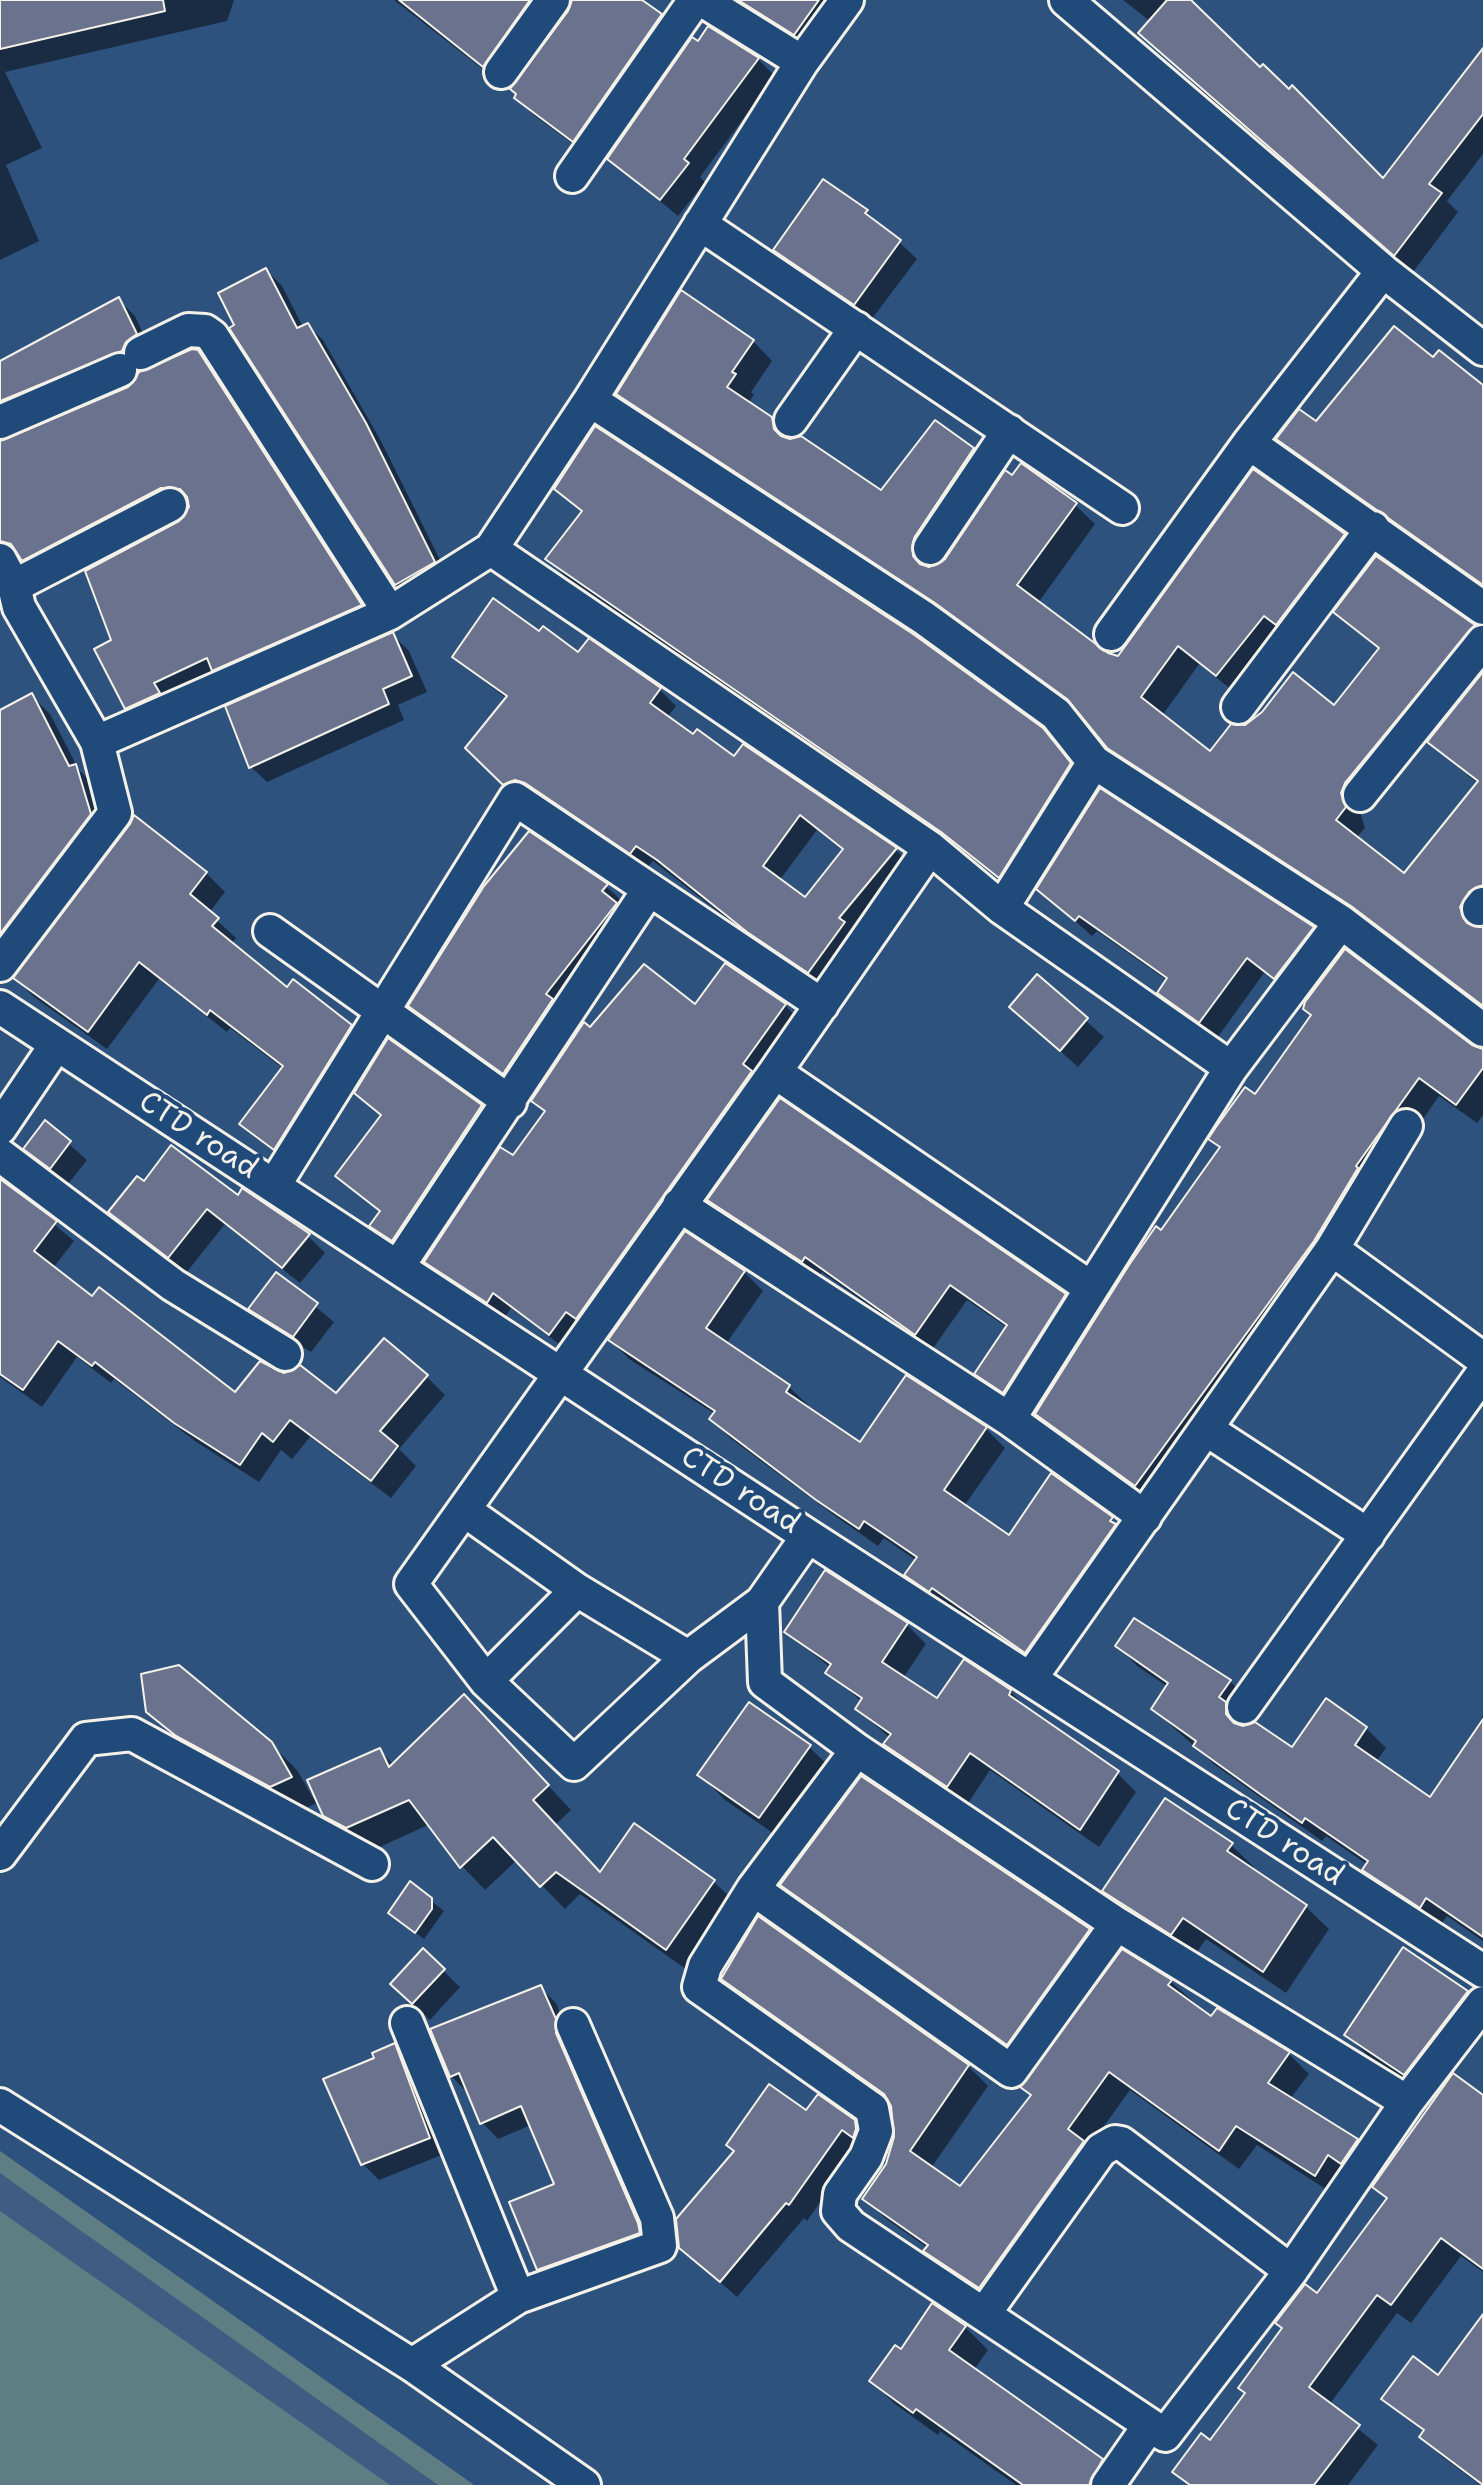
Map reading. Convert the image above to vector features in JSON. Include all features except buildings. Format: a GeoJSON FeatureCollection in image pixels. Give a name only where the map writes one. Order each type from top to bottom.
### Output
{"type":"FeatureCollection","features":[{"type":"Feature","properties":{"kind":"street"},"geometry":{"type":"LineString","coordinates":[[501,72],[553,0]]}},
{"type":"Feature","properties":{"kind":"street"},"geometry":{"type":"LineString","coordinates":[[572,176],[695,0]]}},
{"type":"Feature","properties":{"kind":"street"},"geometry":{"type":"LineString","coordinates":[[702,0],[802,62]]}},
{"type":"Feature","properties":{"kind":"street"},"geometry":{"type":"LineString","coordinates":[[97,742],[390,613],[491,549],[590,400],[802,62],[847,0]]}},
{"type":"Feature","properties":{"kind":"street"},"geometry":{"type":"LineString","coordinates":[[1066,0],[1383,271],[1483,349]]}},
{"type":"Feature","properties":{"kind":"street"},"geometry":{"type":"LineString","coordinates":[[700,224],[1122,508]]}},
{"type":"Feature","properties":{"kind":"street"},"geometry":{"type":"LineString","coordinates":[[1111,634],[1249,443],[1383,271]]}},
{"type":"Feature","properties":{"kind":"street"},"geometry":{"type":"LineString","coordinates":[[791,420],[856,328]]}},
{"type":"Feature","properties":{"kind":"street"},"geometry":{"type":"LineString","coordinates":[[0,422],[131,362],[188,330],[197,329],[212,336],[390,613]]}},
{"type":"Feature","properties":{"kind":"street"},"geometry":{"type":"LineString","coordinates":[[590,400],[924,618],[1056,714],[1094,762],[1341,922],[1483,1030]]}},
{"type":"Feature","properties":{"kind":"street"},"geometry":{"type":"LineString","coordinates":[[930,548],[1009,431]]}},
{"type":"Feature","properties":{"kind":"street"},"geometry":{"type":"LineString","coordinates":[[1249,443],[1483,608]]}},
{"type":"Feature","properties":{"kind":"street"},"geometry":{"type":"LineString","coordinates":[[0,965],[115,813],[97,742],[8,592],[170,505]]}},
{"type":"Feature","properties":{"kind":"street"},"geometry":{"type":"LineString","coordinates":[[1238,707],[1373,528]]}},
{"type":"Feature","properties":{"kind":"street"},"geometry":{"type":"LineString","coordinates":[[491,549],[930,848],[1002,908],[1231,1068]]}},
{"type":"Feature","properties":{"kind":"street"},"geometry":{"type":"LineString","coordinates":[[1360,795],[1483,642]]}},
{"type":"Feature","properties":{"kind":"street"},"geometry":{"type":"LineString","coordinates":[[1002,908],[1094,762]]}},
{"type":"Feature","properties":{"kind":"street"},"geometry":{"type":"LineString","coordinates":[[275,1184],[515,799],[822,1005]]}},
{"type":"Feature","properties":{"kind":"street"},"geometry":{"type":"LineString","coordinates":[[808,1536],[762,1602],[688,1657],[574,1764],[486,1681],[411,1584],[775,1072],[930,848]]}},
{"type":"Feature","properties":{"kind":"street"},"geometry":{"type":"LineString","coordinates":[[399,1265],[648,891]]}},
{"type":"Feature","properties":{"kind":"street"},"geometry":{"type":"LineString","coordinates":[[1009,1419],[1231,1068],[1341,922]]}},
{"type":"Feature","properties":{"kind":"street"},"geometry":{"type":"LineString","coordinates":[[270,931],[383,1015],[510,1102]]}},
{"type":"Feature","properties":{"kind":"street","name":"CTD road"},"geometry":{"type":"LineString","coordinates":[[0,1007],[399,1265],[808,1536],[1483,1971]]}},
{"type":"Feature","properties":{"kind":"street"},"geometry":{"type":"LineString","coordinates":[[0,1128],[56,1045]]}},
{"type":"Feature","properties":{"kind":"street"},"geometry":{"type":"LineString","coordinates":[[775,1072],[1091,1288]]}},
{"type":"Feature","properties":{"kind":"street"},"geometry":{"type":"LineString","coordinates":[[1030,1679],[1332,1249],[1406,1126]]}},
{"type":"Feature","properties":{"kind":"street"},"geometry":{"type":"LineString","coordinates":[[0,1155],[173,1285],[285,1354]]}},
{"type":"Feature","properties":{"kind":"street"},"geometry":{"type":"LineString","coordinates":[[679,1205],[1009,1419],[1145,1517]]}},
{"type":"Feature","properties":{"kind":"street"},"geometry":{"type":"LineString","coordinates":[[1332,1249],[1483,1359]]}},
{"type":"Feature","properties":{"kind":"street"},"geometry":{"type":"LineString","coordinates":[[1244,1707],[1483,1373]]}},
{"type":"Feature","properties":{"kind":"street"},"geometry":{"type":"LineString","coordinates":[[1206,1429],[1368,1535]]}},
{"type":"Feature","properties":{"kind":"street"},"geometry":{"type":"LineString","coordinates":[[464,1510],[577,1590],[688,1657]]}},
{"type":"Feature","properties":{"kind":"street"},"geometry":{"type":"LineString","coordinates":[[486,1681],[577,1590]]}},
{"type":"Feature","properties":{"kind":"street"},"geometry":{"type":"LineString","coordinates":[[762,1602],[765,1682],[857,1750],[1117,1924],[1407,2102]]}},
{"type":"Feature","properties":{"kind":"street"},"geometry":{"type":"LineString","coordinates":[[0,1854],[86,1739],[132,1734],[372,1864]]}},
{"type":"Feature","properties":{"kind":"street"},"geometry":{"type":"LineString","coordinates":[[857,1750],[753,1889],[705,1966],[699,1987],[872,2109],[876,2131],[866,2157],[840,2194],[838,2211],[851,2226],[1165,2435],[1291,2271],[1407,2102],[1483,2003]]}},
{"type":"Feature","properties":{"kind":"street"},"geometry":{"type":"LineString","coordinates":[[753,1889],[1011,2071],[1117,1924]]}},
{"type":"Feature","properties":{"kind":"street"},"geometry":{"type":"LineString","coordinates":[[407,2023],[518,2297]]}},
{"type":"Feature","properties":{"kind":"street"},"geometry":{"type":"LineString","coordinates":[[412,2365],[518,2297],[660,2246],[657,2218],[573,2025]]}},
{"type":"Feature","properties":{"kind":"street"},"geometry":{"type":"LineString","coordinates":[[0,2105],[412,2365],[584,2485]]}},
{"type":"Feature","properties":{"kind":"street"},"geometry":{"type":"LineString","coordinates":[[984,2314],[1101,2150],[1115,2142],[1121,2143],[1291,2271]]}},
{"type":"Feature","properties":{"kind":"street"},"geometry":{"type":"LineString","coordinates":[[1108,2485],[1149,2426]]}},
{"type":"Feature","properties":{"kind":"shaded area"},"geometry":{"type":"Polygon","coordinates":[[[0,2151],[474,2485],[0,2485],[0,2151]]]}},
{"type":"Feature","properties":{"kind":"green space"},"geometry":{"type":"Polygon","coordinates":[[[0,2151],[474,2485],[438,2485],[0,2173],[0,2151]]]}},
{"type":"Feature","properties":{"kind":"green space"},"geometry":{"type":"Polygon","coordinates":[[[0,2211],[390,2485],[0,2485],[0,2211]]]}}]}
